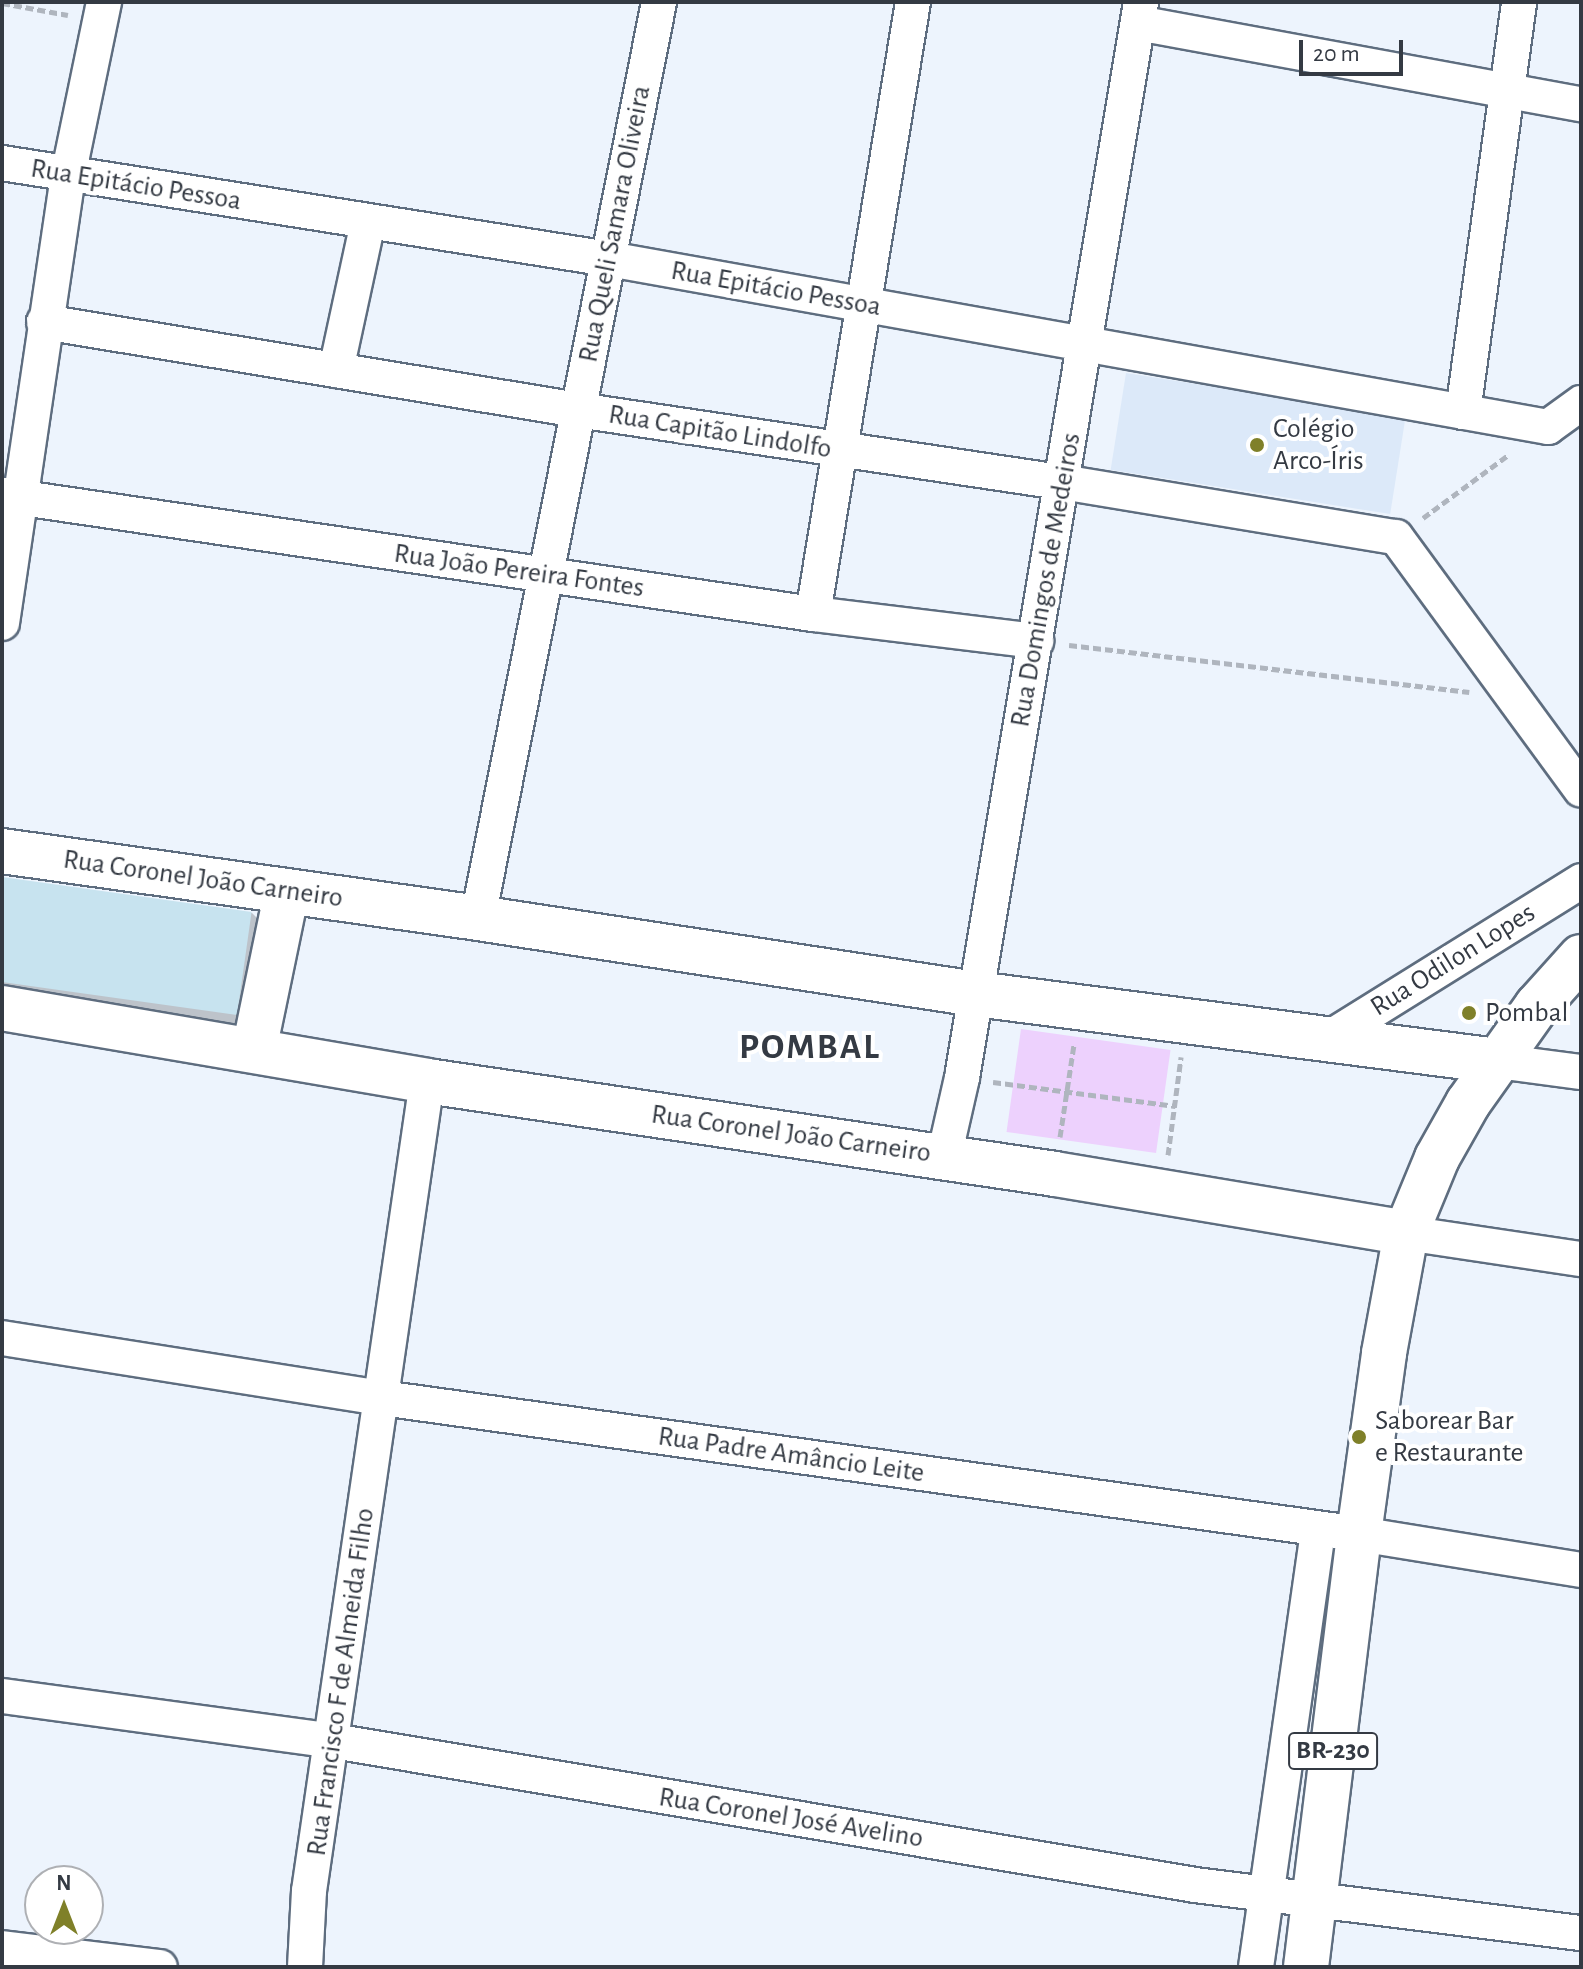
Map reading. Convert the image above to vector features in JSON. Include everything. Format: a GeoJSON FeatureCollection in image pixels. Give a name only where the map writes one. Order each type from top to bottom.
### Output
{"type":"FeatureCollection","features":[{"type":"Feature","properties":{"kind":"main road","name":"Rua Coronel João Carneiro"},"geometry":{"type":"LineString","coordinates":[[2,851],[478,918],[976,994],[1497,1061]]}},
{"type":"Feature","properties":{"kind":"main road"},"geometry":{"type":"LineString","coordinates":[[254,1050],[287,891]]}},
{"type":"Feature","properties":{"kind":"main road","name":"BR-230"},"geometry":{"type":"LineString","coordinates":[[1306,1967],[1315,1901],[1339,1532],[1384,1353],[1406,1233],[1437,1158],[1468,1103],[1537,1006],[1581,957]]}},
{"type":"Feature","properties":{"kind":"main road","name":"Rua Coronel João Carneiro"},"geometry":{"type":"LineString","coordinates":[[2,1008],[427,1081],[1055,1174],[1406,1233]]}},
{"type":"Feature","properties":{"kind":"street","name":"Rua Queli Samara Oliveira"},"geometry":{"type":"LineString","coordinates":[[478,918],[659,2]]}},
{"type":"Feature","properties":{"kind":"street"},"geometry":{"type":"LineString","coordinates":[[813,614],[866,305],[913,2]]}},
{"type":"Feature","properties":{"kind":"street"},"geometry":{"type":"LineString","coordinates":[[1463,412],[1519,2]]}},
{"type":"Feature","properties":{"kind":"street"},"geometry":{"type":"LineString","coordinates":[[2,623],[12,496],[68,176],[102,12]]}},
{"type":"Feature","properties":{"kind":"street"},"geometry":{"type":"LineString","coordinates":[[1140,12],[1581,104]]}},
{"type":"Feature","properties":{"kind":"street","name":"Rua Domingos de Medeiros"},"geometry":{"type":"LineString","coordinates":[[944,1157],[962,1078],[1140,12]]}},
{"type":"Feature","properties":{"kind":"street","name":"Rua Epitácio Pessoa"},"geometry":{"type":"LineString","coordinates":[[2,163],[68,176],[609,259],[1548,427]]}},
{"type":"Feature","properties":{"kind":"street"},"geometry":{"type":"LineString","coordinates":[[336,370],[368,222]]}},
{"type":"Feature","properties":{"kind":"street","name":"Rua Capitão Lindolfo"},"geometry":{"type":"LineString","coordinates":[[44,322],[578,410],[1062,482],[1396,537]]}},
{"type":"Feature","properties":{"kind":"street"},"geometry":{"type":"LineString","coordinates":[[1548,427],[1581,403]]}},
{"type":"Feature","properties":{"kind":"street","name":"Rua João Pereira Fontes"},"geometry":{"type":"LineString","coordinates":[[12,496],[813,614],[1036,641]]}},
{"type":"Feature","properties":{"kind":"street"},"geometry":{"type":"LineString","coordinates":[[1396,537],[1581,790]]}},
{"type":"Feature","properties":{"kind":"street","name":"Rua Odilon Lopes"},"geometry":{"type":"LineString","coordinates":[[1326,1040],[1581,881]]}},
{"type":"Feature","properties":{"kind":"street"},"geometry":{"type":"LineString","coordinates":[[1497,1061],[1581,1072]]}},
{"type":"Feature","properties":{"kind":"street","name":"Rua Francisco F de Almeida Filho"},"geometry":{"type":"LineString","coordinates":[[305,1967],[309,1891],[427,1081]]}},
{"type":"Feature","properties":{"kind":"street","name":"Rua Coronel João Carneiro"},"geometry":{"type":"LineString","coordinates":[[1406,1233],[1581,1259]]}},
{"type":"Feature","properties":{"kind":"street","name":"Rua Padre Amâncio Leite"},"geometry":{"type":"LineString","coordinates":[[2,1338],[382,1398],[1339,1532],[1581,1570]]}},
{"type":"Feature","properties":{"kind":"street"},"geometry":{"type":"LineString","coordinates":[[1256,1967],[1339,1532]]}},
{"type":"Feature","properties":{"kind":"street","name":"Rua Coronel José Avelino"},"geometry":{"type":"LineString","coordinates":[[2,1696],[333,1741],[1269,1895],[1581,1933]]}},
{"type":"Feature","properties":{"kind":"street"},"geometry":{"type":"LineString","coordinates":[[2,1948],[160,1967]]}},
{"type":"Feature","properties":{"kind":"path"},"geometry":{"type":"LineString","coordinates":[[2,3],[102,12]]}},
{"type":"Feature","properties":{"kind":"path"},"geometry":{"type":"LineString","coordinates":[[1396,537],[1548,427]]}},
{"type":"Feature","properties":{"kind":"path"},"geometry":{"type":"LineString","coordinates":[[1036,641],[1513,697]]}},
{"type":"Feature","properties":{"kind":"path"},"geometry":{"type":"LineString","coordinates":[[1055,1174],[1080,1006]]}},
{"type":"Feature","properties":{"kind":"path"},"geometry":{"type":"LineString","coordinates":[[1163,1191],[1186,1021]]}},
{"type":"Feature","properties":{"kind":"path"},"geometry":{"type":"LineString","coordinates":[[962,1078],[1175,1106]]}},
{"type":"Feature","properties":{"kind":"shaded area","name":"Colégio Arco-Íris"},"geometry":{"type":"Polygon","coordinates":[[[1126,373],[1406,417],[1390,514],[1111,470],[1126,373]]]}},
{"type":"Feature","properties":{"kind":"shaded area"},"geometry":{"type":"Polygon","coordinates":[[[1021,1029],[1171,1050],[1156,1153],[1007,1132],[1021,1029]]]}},
{"type":"Feature","properties":{"kind":"building"},"geometry":{"type":"Polygon","coordinates":[[[2,877],[252,912],[237,1015],[2,982],[2,877]]]}},
{"type":"Feature","properties":{"kind":"place","name":"Colégio Arco-Íris"},"geometry":{"type":"Point","coordinates":[1257,445]}},
{"type":"Feature","properties":{"kind":"place","name":"Pombal"},"geometry":{"type":"Point","coordinates":[1469,1013]}},
{"type":"Feature","properties":{"kind":"place","name":"Saborear Bar e Restaurante"},"geometry":{"type":"Point","coordinates":[1359,1437]}},
{"type":"Feature","properties":{"kind":"district","name":"POMBAL"},"geometry":{"type":"Point","coordinates":[810,1048]}}]}
